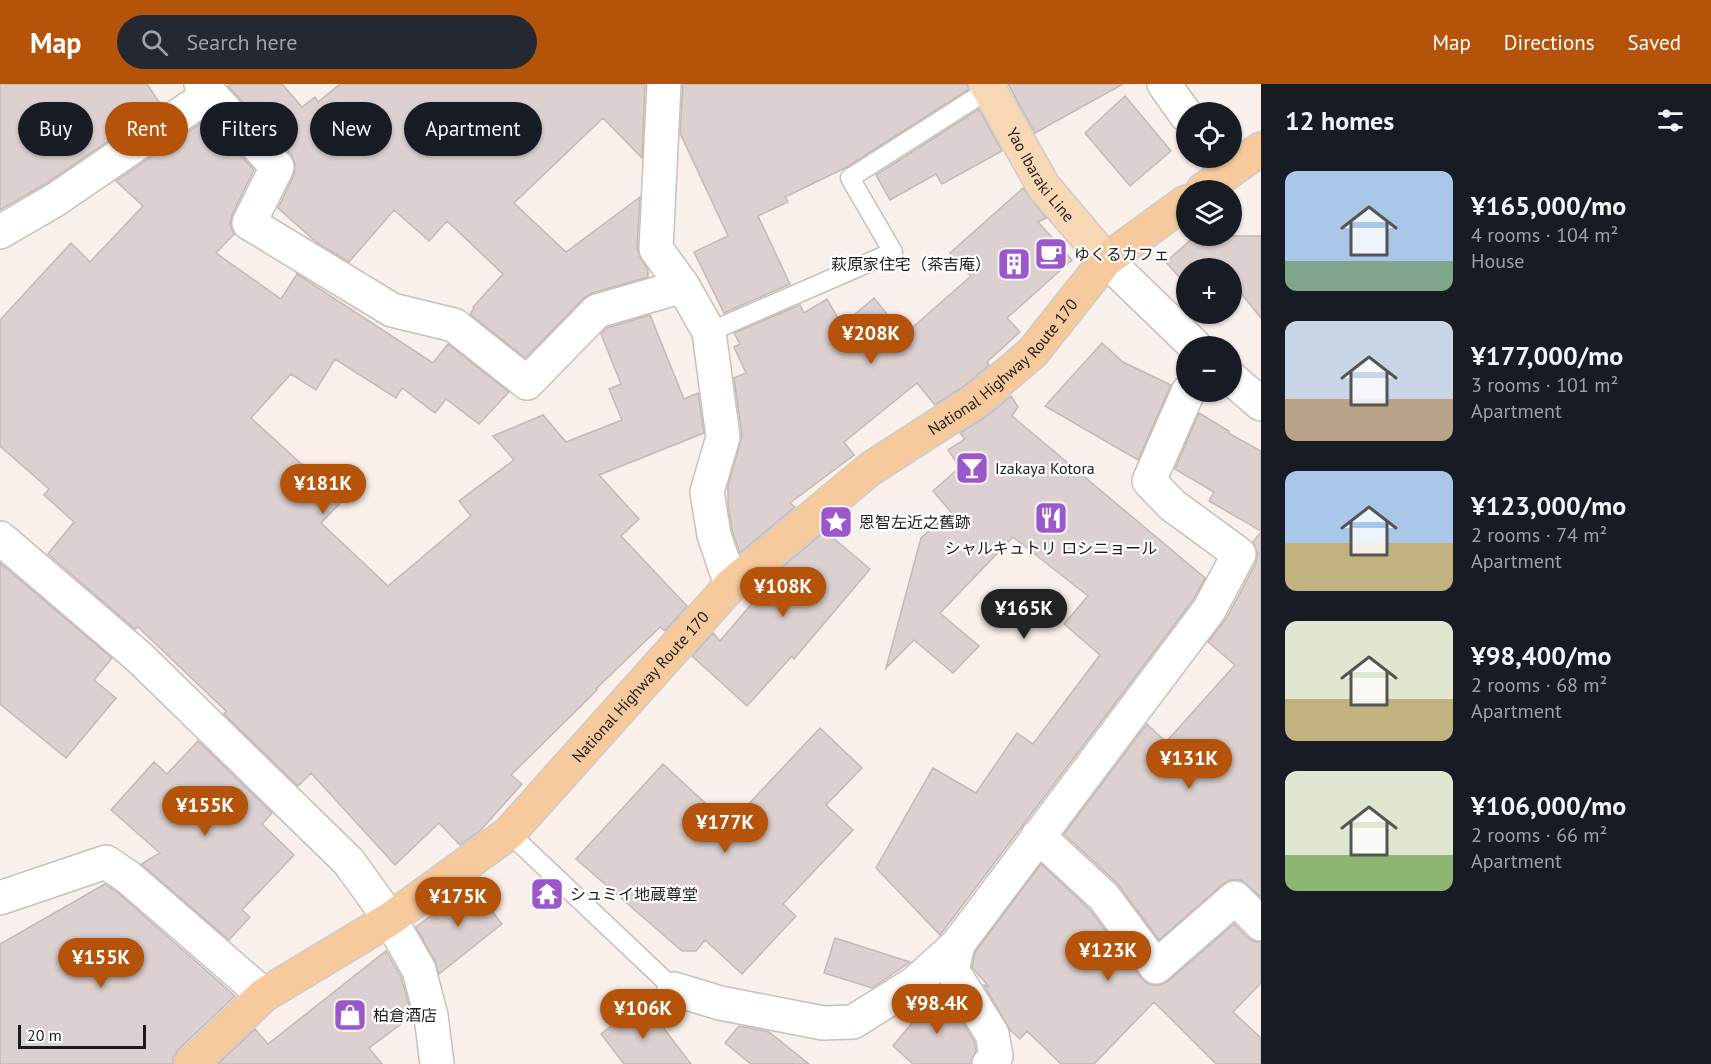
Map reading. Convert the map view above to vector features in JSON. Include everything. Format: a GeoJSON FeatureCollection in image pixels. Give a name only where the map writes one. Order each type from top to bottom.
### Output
{"type":"FeatureCollection","features":[{"type":"Feature","properties":{"kind":"highway"},"geometry":{"type":"LineString","coordinates":[[1215,174],[1261,148]]}},
{"type":"Feature","properties":{"kind":"highway","name":"National Highway Route 170"},"geometry":{"type":"LineString","coordinates":[[191,1064],[264,995],[390,919],[509,833],[731,585],[835,510],[870,469],[977,400],[993,387],[1033,352],[1106,260],[1176,209]]}},
{"type":"Feature","properties":{"kind":"main road","name":"Yao Ibaraki Line"},"geometry":{"type":"LineString","coordinates":[[987,87],[1044,187],[1106,260]]}},
{"type":"Feature","properties":{"kind":"street"},"geometry":{"type":"LineString","coordinates":[[664,84],[656,249],[683,286],[709,332],[723,438],[707,492],[714,535],[731,585]]}},
{"type":"Feature","properties":{"kind":"street"},"geometry":{"type":"LineString","coordinates":[[1164,84],[1177,102]]}},
{"type":"Feature","properties":{"kind":"street"},"geometry":{"type":"LineString","coordinates":[[0,232],[55,200],[206,89],[277,167],[249,223],[392,310],[454,325],[527,383],[597,311],[683,286]]}},
{"type":"Feature","properties":{"kind":"street"},"geometry":{"type":"LineString","coordinates":[[1106,260],[1185,336]]}},
{"type":"Feature","properties":{"kind":"street"},"geometry":{"type":"LineString","coordinates":[[1242,388],[1261,404]]}},
{"type":"Feature","properties":{"kind":"street"},"geometry":{"type":"LineString","coordinates":[[674,989],[720,1003],[823,1023],[853,1022],[915,982],[958,944],[1209,610],[1239,554],[1172,505],[1149,481],[1184,402]]}},
{"type":"Feature","properties":{"kind":"street"},"geometry":{"type":"LineString","coordinates":[[0,538],[148,666],[349,862],[390,919],[419,970],[431,1016],[437,1064]]}},
{"type":"Feature","properties":{"kind":"street"},"geometry":{"type":"LineString","coordinates":[[1038,836],[1104,897],[1156,967],[1235,898],[1261,924]]}},
{"type":"Feature","properties":{"kind":"street"},"geometry":{"type":"LineString","coordinates":[[0,898],[106,862],[128,877],[264,995]]}},
{"type":"Feature","properties":{"kind":"street"},"geometry":{"type":"LineString","coordinates":[[958,944],[952,970],[993,1034],[996,1056],[989,1064]]}},
{"type":"Feature","properties":{"kind":"lane"},"geometry":{"type":"LineString","coordinates":[[709,332],[893,252],[850,178],[987,87]]}},
{"type":"Feature","properties":{"kind":"lane"},"geometry":{"type":"LineString","coordinates":[[509,833],[674,989]]}},
{"type":"Feature","properties":{"kind":"building"},"geometry":{"type":"Polygon","coordinates":[[[0,84],[147,84],[159,102],[105,102],[105,143],[93,151],[93,102],[18,102],[18,156],[86,156],[45,184],[0,210],[0,84]]]}},
{"type":"Feature","properties":{"kind":"building"},"geometry":{"type":"Polygon","coordinates":[[[230,84],[282,84],[298,102],[243,102],[228,86],[230,84]]]}},
{"type":"Feature","properties":{"kind":"building"},"geometry":{"type":"Polygon","coordinates":[[[340,84],[645,84],[642,158],[603,118],[514,203],[566,252],[640,197],[637,248],[648,270],[648,277],[592,293],[584,298],[525,358],[470,314],[473,307],[503,274],[447,221],[429,241],[394,210],[349,262],[316,242],[278,208],[294,175],[295,164],[292,156],[298,156],[298,102],[302,107],[315,97],[318,102],[340,84]]]}},
{"type":"Feature","properties":{"kind":"building"},"geometry":{"type":"Polygon","coordinates":[[[683,84],[967,84],[969,89],[847,167],[785,197],[788,202],[758,216],[790,284],[724,313],[694,252],[728,236],[680,133],[683,84]]]}},
{"type":"Feature","properties":{"kind":"building"},"geometry":{"type":"Polygon","coordinates":[[[1008,84],[1123,84],[1035,133],[1008,84]]]}},
{"type":"Feature","properties":{"kind":"building"},"geometry":{"type":"Polygon","coordinates":[[[1125,96],[1171,151],[1130,186],[1085,133],[1125,96]]]}},
{"type":"Feature","properties":{"kind":"building"},"geometry":{"type":"Polygon","coordinates":[[[979,109],[1002,151],[942,184],[936,174],[890,200],[876,175],[979,109]]]}},
{"type":"Feature","properties":{"kind":"building"},"geometry":{"type":"Polygon","coordinates":[[[200,124],[200,156],[241,156],[254,170],[232,215],[230,224],[234,234],[216,253],[281,299],[297,274],[433,363],[448,344],[509,392],[479,424],[446,399],[435,413],[402,388],[396,398],[335,359],[316,390],[291,374],[251,418],[342,501],[321,523],[388,586],[471,516],[459,501],[514,460],[493,436],[543,415],[566,442],[622,420],[609,389],[621,384],[601,334],[607,328],[650,315],[684,399],[698,393],[704,433],[599,475],[639,519],[621,536],[687,606],[665,631],[660,627],[511,775],[522,784],[480,831],[460,845],[439,823],[395,865],[311,773],[298,786],[224,714],[226,711],[138,627],[135,629],[48,554],[74,522],[44,495],[49,489],[0,446],[0,320],[71,243],[90,262],[143,206],[116,181],[153,156],[188,156],[188,132],[200,124]]]}},
{"type":"Feature","properties":{"kind":"building"},"geometry":{"type":"Polygon","coordinates":[[[1023,188],[1046,218],[1038,222],[1072,260],[1007,318],[1020,332],[987,362],[989,365],[966,385],[935,405],[917,383],[844,442],[854,455],[790,503],[795,507],[740,553],[732,530],[728,486],[742,435],[734,378],[746,373],[734,347],[740,344],[734,333],[800,305],[804,313],[827,299],[842,325],[874,298],[904,335],[971,276],[950,253],[1023,188]]]}},
{"type":"Feature","properties":{"kind":"building"},"geometry":{"type":"Polygon","coordinates":[[[1242,236],[1261,236],[1261,318],[1242,294],[1242,258],[1176,258],[1176,274],[1166,262],[1184,246],[1242,246],[1242,236]]]}},
{"type":"Feature","properties":{"kind":"building"},"geometry":{"type":"Polygon","coordinates":[[[1102,343],[1123,362],[1171,385],[1138,460],[1045,406],[1102,343]]]}},
{"type":"Feature","properties":{"kind":"building"},"geometry":{"type":"Polygon","coordinates":[[[1011,396],[1018,407],[1012,416],[1205,578],[1193,600],[940,935],[876,868],[933,768],[976,793],[1017,733],[1033,744],[1100,655],[1064,624],[1088,596],[1013,537],[940,613],[979,646],[953,673],[914,640],[886,668],[921,538],[951,512],[933,491],[960,467],[948,450],[965,439],[960,433],[987,416],[1011,396]]]}},
{"type":"Feature","properties":{"kind":"building"},"geometry":{"type":"Polygon","coordinates":[[[1199,413],[1229,431],[1228,433],[1261,451],[1261,531],[1209,501],[1214,492],[1175,469],[1199,413]]]}},
{"type":"Feature","properties":{"kind":"building"},"geometry":{"type":"Polygon","coordinates":[[[825,531],[870,569],[794,659],[792,656],[747,706],[692,656],[713,633],[720,641],[766,587],[762,584],[825,531]]]}},
{"type":"Feature","properties":{"kind":"building"},"geometry":{"type":"Polygon","coordinates":[[[1261,532],[1261,897],[1241,880],[1230,880],[1159,940],[1117,883],[1064,834],[1147,724],[1166,742],[1235,665],[1208,642],[1226,619],[1256,563],[1258,554],[1253,542],[1261,532]]]}},
{"type":"Feature","properties":{"kind":"building"},"geometry":{"type":"Polygon","coordinates":[[[0,563],[112,658],[94,680],[116,698],[66,758],[0,704],[0,563]]]}},
{"type":"Feature","properties":{"kind":"building"},"geometry":{"type":"Polygon","coordinates":[[[820,728],[862,768],[826,805],[853,830],[783,904],[796,916],[742,974],[705,940],[696,951],[682,951],[576,859],[663,764],[729,825],[820,728]]]}},
{"type":"Feature","properties":{"kind":"building"},"geometry":{"type":"Polygon","coordinates":[[[198,741],[272,813],[262,824],[294,855],[242,910],[250,917],[229,940],[141,864],[160,853],[111,810],[154,762],[167,774],[198,741]]]}},
{"type":"Feature","properties":{"kind":"building"},"geometry":{"type":"Polygon","coordinates":[[[1041,864],[1090,910],[1141,978],[1150,985],[1160,985],[1168,981],[1234,924],[1248,938],[1261,942],[1261,983],[1233,1012],[1261,1038],[1261,1064],[1216,1064],[1154,1002],[1094,1064],[1061,1064],[1027,1031],[1020,1039],[1010,1030],[984,985],[989,987],[972,967],[975,952],[1041,864]]]}},
{"type":"Feature","properties":{"kind":"building"},"geometry":{"type":"Polygon","coordinates":[[[105,884],[235,996],[178,1050],[173,1058],[173,1064],[0,1064],[0,944],[105,884]]]}},
{"type":"Feature","properties":{"kind":"building"},"geometry":{"type":"Polygon","coordinates":[[[471,885],[502,924],[439,974],[435,961],[416,927],[471,885]]]}},
{"type":"Feature","properties":{"kind":"building"},"geometry":{"type":"Polygon","coordinates":[[[835,938],[910,962],[872,988],[824,973],[835,938]]]}},
{"type":"Feature","properties":{"kind":"building"},"geometry":{"type":"Polygon","coordinates":[[[386,951],[401,977],[412,1016],[369,1048],[382,1064],[218,1064],[255,1029],[268,1044],[386,951]]]}},
{"type":"Feature","properties":{"kind":"building"},"geometry":{"type":"Polygon","coordinates":[[[940,986],[974,1041],[976,1050],[971,1064],[913,1064],[893,1046],[927,1005],[919,1003],[940,986]]]}},
{"type":"Feature","properties":{"kind":"building"},"geometry":{"type":"Polygon","coordinates":[[[643,1001],[691,1064],[624,1064],[601,1034],[643,1001]]]}},
{"type":"Feature","properties":{"kind":"building"},"geometry":{"type":"Polygon","coordinates":[[[739,1026],[769,1032],[809,1064],[751,1064],[725,1043],[739,1026]]]}},
{"type":"Feature","properties":{"kind":"place","name":"ゆくるカフェ"},"geometry":{"type":"Point","coordinates":[1051,254]}},
{"type":"Feature","properties":{"kind":"place","name":"萩原家住宅（茶吉庵）"},"geometry":{"type":"Point","coordinates":[1014,264]}},
{"type":"Feature","properties":{"kind":"place","name":"Izakaya Kotora"},"geometry":{"type":"Point","coordinates":[972,468]}},
{"type":"Feature","properties":{"kind":"place","name":"シャルキュトリ ロシニョール"},"geometry":{"type":"Point","coordinates":[1051,518]}},
{"type":"Feature","properties":{"kind":"place","name":"恩智左近之舊跡"},"geometry":{"type":"Point","coordinates":[836,522]}},
{"type":"Feature","properties":{"kind":"place","name":"シュミイ地蔵尊堂"},"geometry":{"type":"Point","coordinates":[547,894]}},
{"type":"Feature","properties":{"kind":"place","name":"柏倉酒店"},"geometry":{"type":"Point","coordinates":[350,1015]}}]}
